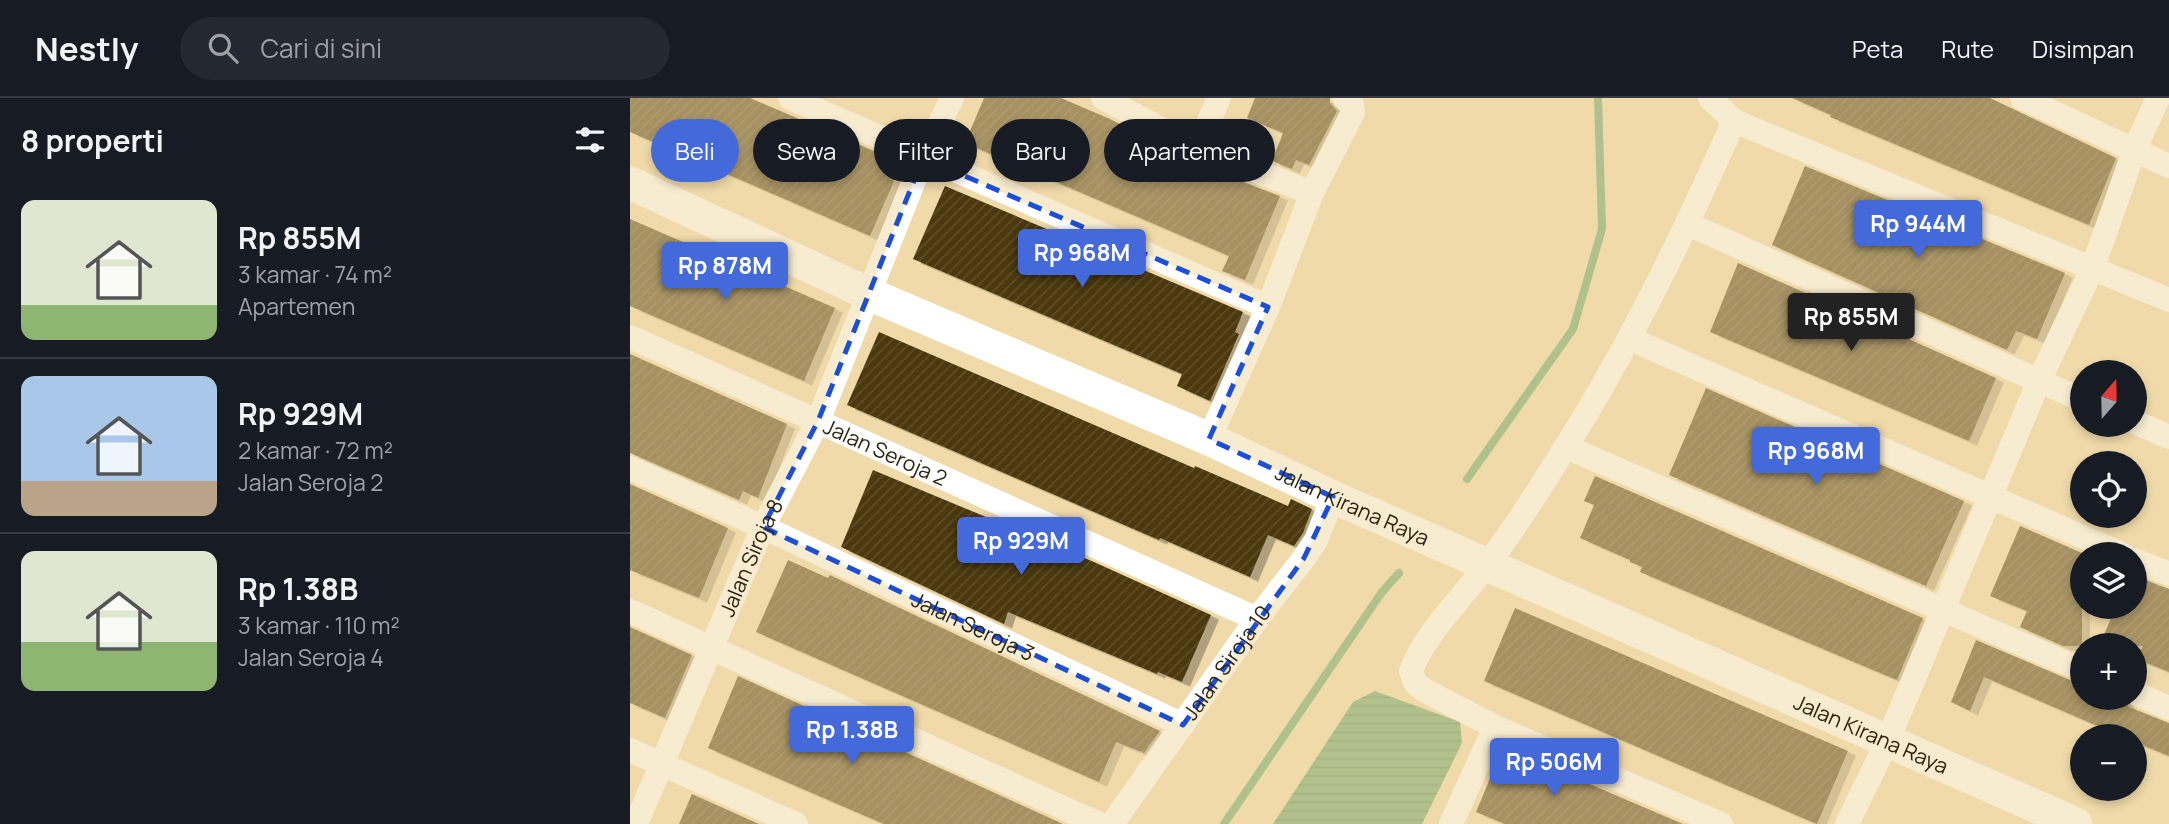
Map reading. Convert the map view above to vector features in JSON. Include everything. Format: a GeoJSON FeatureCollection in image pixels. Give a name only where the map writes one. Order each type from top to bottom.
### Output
{"type":"FeatureCollection","features":[{"type":"Feature","properties":{"kind":"street"},"geometry":{"type":"LineString","coordinates":[[790,98],[874,136]]}},
{"type":"Feature","properties":{"kind":"street","name":"Jalan Siroja 8"},"geometry":{"type":"LineString","coordinates":[[941,119],[951,98]]}},
{"type":"Feature","properties":{"kind":"street"},"geometry":{"type":"LineString","coordinates":[[1103,98],[1142,119]]}},
{"type":"Feature","properties":{"kind":"street"},"geometry":{"type":"LineString","coordinates":[[1210,119],[1219,98]]}},
{"type":"Feature","properties":{"kind":"street"},"geometry":{"type":"LineString","coordinates":[[1209,439],[1268,307],[1312,193],[1353,112],[1352,105],[1344,98]]}},
{"type":"Feature","properties":{"kind":"street"},"geometry":{"type":"LineString","coordinates":[[1710,98],[1734,121],[2169,300]]}},
{"type":"Feature","properties":{"kind":"street"},"geometry":{"type":"LineString","coordinates":[[2022,98],[2169,166]]}},
{"type":"Feature","properties":{"kind":"street"},"geometry":{"type":"LineString","coordinates":[[1847,824],[1888,740],[2039,381],[2093,267],[2134,151],[2158,98]]}},
{"type":"Feature","properties":{"kind":"street"},"geometry":{"type":"LineString","coordinates":[[1721,824],[1495,727],[1424,690],[1415,683],[1411,671],[1427,642],[1488,564],[1566,447],[1630,339],[1688,224],[1734,121]]}},
{"type":"Feature","properties":{"kind":"street"},"geometry":{"type":"LineString","coordinates":[[1275,179],[1312,193]]}},
{"type":"Feature","properties":{"kind":"street"},"geometry":{"type":"LineString","coordinates":[[977,181],[1268,307]]}},
{"type":"Feature","properties":{"kind":"street","name":"Jalan Siroja 8"},"geometry":{"type":"LineString","coordinates":[[636,824],[763,527],[818,421],[913,182]]}},
{"type":"Feature","properties":{"kind":"street","name":"Jalan Kirana Raya"},"geometry":{"type":"LineString","coordinates":[[630,183],[869,294],[1209,439],[1333,497],[2076,824]]}},
{"type":"Feature","properties":{"kind":"street"},"geometry":{"type":"LineString","coordinates":[[1688,224],[2070,395]]}},
{"type":"Feature","properties":{"kind":"street","name":"Jalan Seroja 2"},"geometry":{"type":"LineString","coordinates":[[630,337],[1257,620]]}},
{"type":"Feature","properties":{"kind":"street"},"geometry":{"type":"LineString","coordinates":[[1630,339],[2094,542]]}},
{"type":"Feature","properties":{"kind":"street"},"geometry":{"type":"LineString","coordinates":[[2147,427],[2169,437]]}},
{"type":"Feature","properties":{"kind":"street"},"geometry":{"type":"LineString","coordinates":[[1566,447],[2070,665]]}},
{"type":"Feature","properties":{"kind":"street","name":"Jalan Seroja 3"},"geometry":{"type":"LineString","coordinates":[[630,468],[763,527],[1184,725]]}},
{"type":"Feature","properties":{"kind":"street","name":"Jalan Siroja 10"},"geometry":{"type":"LineString","coordinates":[[1112,824],[1316,540],[1333,497]]}},
{"type":"Feature","properties":{"kind":"street"},"geometry":{"type":"LineString","coordinates":[[2147,565],[2169,574]]}},
{"type":"Feature","properties":{"kind":"street"},"geometry":{"type":"LineString","coordinates":[[630,611],[1099,824]]}},
{"type":"Feature","properties":{"kind":"street"},"geometry":{"type":"LineString","coordinates":[[2147,698],[2169,708]]}},
{"type":"Feature","properties":{"kind":"street"},"geometry":{"type":"LineString","coordinates":[[1451,824],[1495,727]]}},
{"type":"Feature","properties":{"kind":"street"},"geometry":{"type":"LineString","coordinates":[[630,750],[796,824]]}},
{"type":"Feature","properties":{"kind":"highlighted area"},"geometry":{"type":"Polygon","coordinates":[[[923,158],[1268,307],[1209,439],[1333,497],[1304,558],[1183,725],[763,527],[818,421],[923,158]]]}},
{"type":"Feature","properties":{"kind":"shaded area"},"geometry":{"type":"Polygon","coordinates":[[[1375,691],[1460,722],[1462,743],[1422,824],[1273,824],[1353,702],[1375,691]]]}},
{"type":"Feature","properties":{"kind":"building"},"geometry":{"type":"Polygon","coordinates":[[[630,98],[750,98],[799,119],[753,119],[753,182],[860,182],[860,145],[874,151],[874,182],[894,182],[870,236],[739,179],[739,119],[651,119],[651,141],[630,132],[630,98]]]}},
{"type":"Feature","properties":{"kind":"building"},"geometry":{"type":"Polygon","coordinates":[[[984,98],[1061,98],[1110,119],[1104,119],[1104,182],[1244,182],[1280,196],[1245,280],[1222,271],[1229,256],[1056,182],[1090,182],[1090,119],[991,119],[991,154],[977,148],[975,119],[984,98]]]}},
{"type":"Feature","properties":{"kind":"building"},"geometry":{"type":"Polygon","coordinates":[[[1255,98],[1330,98],[1330,103],[1337,111],[1309,165],[1296,160],[1292,169],[1275,162],[1275,153],[1283,133],[1275,130],[1275,119],[1247,118],[1255,98]]]}},
{"type":"Feature","properties":{"kind":"building"},"geometry":{"type":"Polygon","coordinates":[[[1792,98],[1990,98],[2116,158],[2089,225],[1830,117],[1831,115],[1792,98]]]}},
{"type":"Feature","properties":{"kind":"building"},"geometry":{"type":"Polygon","coordinates":[[[1805,166],[2065,273],[2037,339],[2016,331],[2007,350],[1772,245],[1805,166]]]}},
{"type":"Feature","properties":{"kind":"building"},"geometry":{"type":"Polygon","coordinates":[[[945,186],[1243,312],[1235,332],[1239,334],[1210,401],[1177,386],[1182,374],[913,259],[945,186]]]}},
{"type":"Feature","properties":{"kind":"building"},"geometry":{"type":"Polygon","coordinates":[[[630,219],[835,308],[804,381],[630,306],[630,219]]]}},
{"type":"Feature","properties":{"kind":"building"},"geometry":{"type":"Polygon","coordinates":[[[1738,263],[1996,378],[1969,441],[1710,332],[1738,263]]]}},
{"type":"Feature","properties":{"kind":"building"},"geometry":{"type":"Polygon","coordinates":[[[879,332],[1194,468],[1195,466],[1288,506],[1291,499],[1312,509],[1303,533],[1294,546],[1268,535],[1250,577],[847,405],[879,332]]]}},
{"type":"Feature","properties":{"kind":"building"},"geometry":{"type":"Polygon","coordinates":[[[630,354],[787,424],[758,498],[743,491],[739,500],[630,453],[630,354]]]}},
{"type":"Feature","properties":{"kind":"building"},"geometry":{"type":"Polygon","coordinates":[[[1706,388],[1964,501],[1926,586],[1669,475],[1706,388]]]}},
{"type":"Feature","properties":{"kind":"building"},"geometry":{"type":"Polygon","coordinates":[[[873,470],[1094,562],[1211,615],[1182,682],[1008,612],[1004,624],[841,547],[873,470]]]}},
{"type":"Feature","properties":{"kind":"building"},"geometry":{"type":"Polygon","coordinates":[[[1595,476],[1923,618],[1897,680],[1640,572],[1642,567],[1630,560],[1580,538],[1594,505],[1584,501],[1595,476]]]}},
{"type":"Feature","properties":{"kind":"building"},"geometry":{"type":"Polygon","coordinates":[[[630,484],[728,528],[699,598],[630,570],[630,484]]]}},
{"type":"Feature","properties":{"kind":"building"},"geometry":{"type":"Polygon","coordinates":[[[2020,526],[2070,548],[2070,619],[2082,619],[2082,633],[2070,633],[2070,646],[2063,646],[2020,627],[2027,611],[1990,596],[2020,526]]]}},
{"type":"Feature","properties":{"kind":"building"},"geometry":{"type":"Polygon","coordinates":[[[788,560],[828,578],[830,575],[1160,731],[1144,753],[1116,742],[1099,782],[756,632],[788,560]]]}},
{"type":"Feature","properties":{"kind":"building"},"geometry":{"type":"Polygon","coordinates":[[[2147,581],[2169,589],[2169,672],[2147,663],[2147,633],[2105,633],[2111,619],[2147,619],[2147,581]]]}},
{"type":"Feature","properties":{"kind":"building"},"geometry":{"type":"Polygon","coordinates":[[[1515,608],[1848,751],[1817,824],[1484,681],[1515,608]]]}},
{"type":"Feature","properties":{"kind":"building"},"geometry":{"type":"Polygon","coordinates":[[[630,627],[692,655],[665,718],[630,703],[630,627]]]}},
{"type":"Feature","properties":{"kind":"building"},"geometry":{"type":"Polygon","coordinates":[[[1976,640],[2070,680],[2070,710],[2136,710],[2169,723],[2169,756],[2147,747],[2147,724],[2093,724],[1984,677],[1970,711],[1951,702],[1976,640]]]}},
{"type":"Feature","properties":{"kind":"building"},"geometry":{"type":"Polygon","coordinates":[[[738,676],[1063,824],[884,824],[708,748],[738,676]]]}},
{"type":"Feature","properties":{"kind":"building"},"geometry":{"type":"Polygon","coordinates":[[[1503,747],[1683,824],[1505,824],[1476,812],[1503,747]]]}},
{"type":"Feature","properties":{"kind":"building"},"geometry":{"type":"Polygon","coordinates":[[[692,794],[759,824],[679,824],[692,794]]]}},
{"type":"Feature","properties":{"kind":"waterway"},"geometry":{"type":"LineString","coordinates":[[1467,479],[1573,329],[1602,229],[1598,98]]}},
{"type":"Feature","properties":{"kind":"waterway"},"geometry":{"type":"LineString","coordinates":[[1224,824],[1382,592],[1399,573]]}}]}
